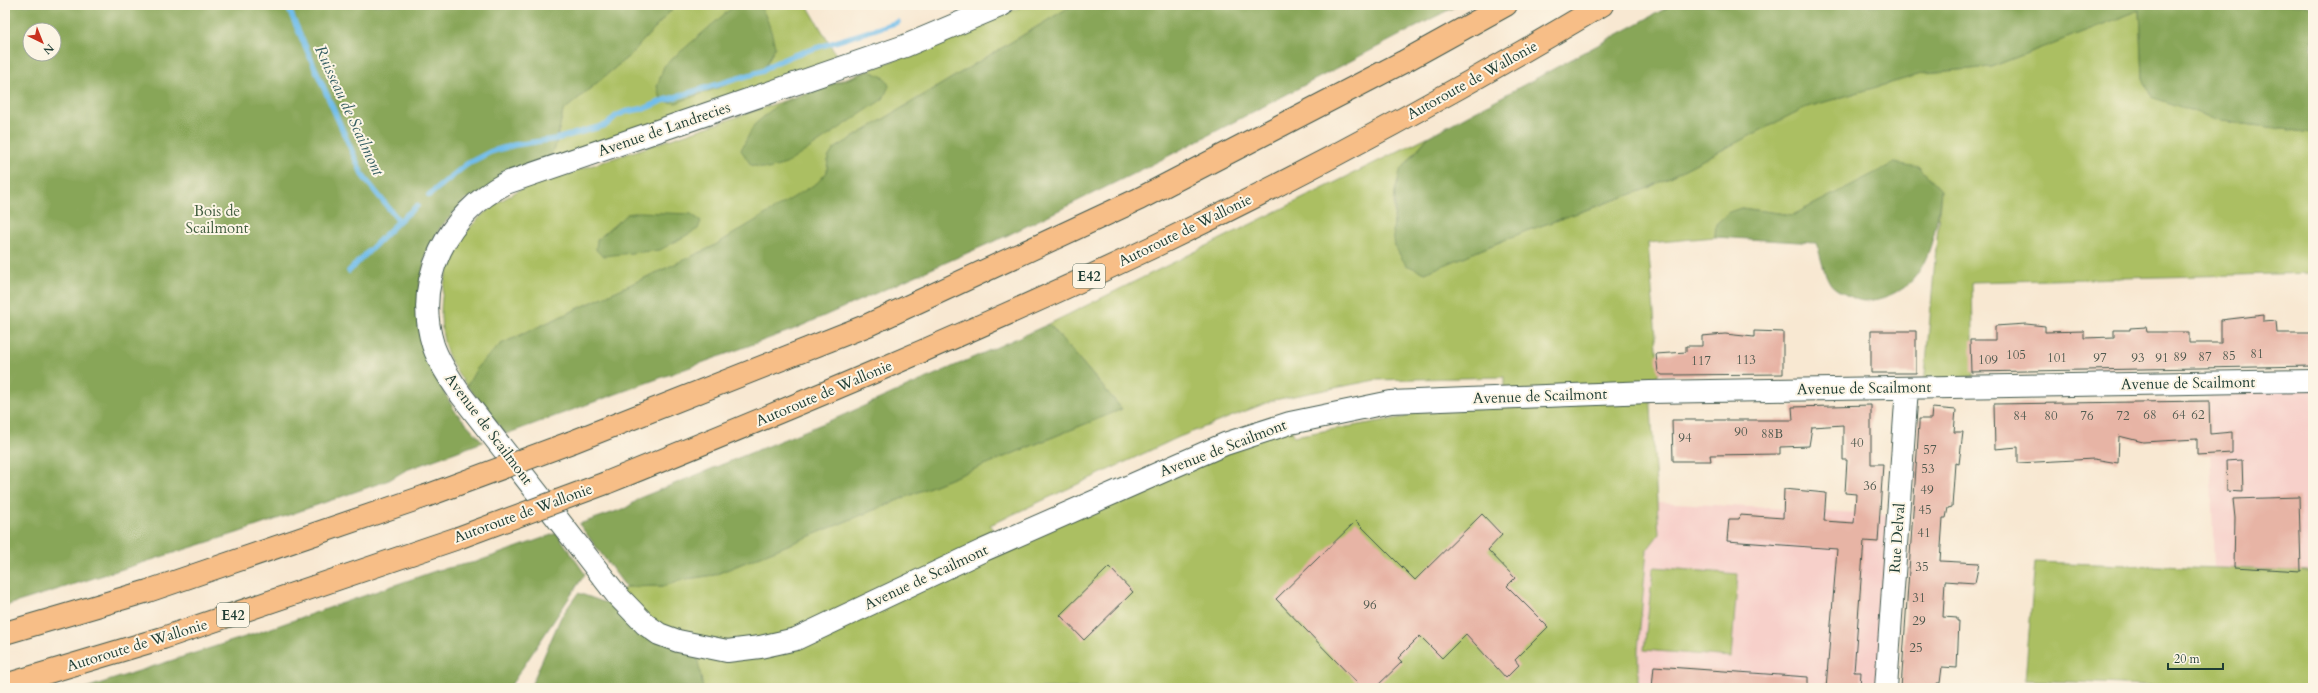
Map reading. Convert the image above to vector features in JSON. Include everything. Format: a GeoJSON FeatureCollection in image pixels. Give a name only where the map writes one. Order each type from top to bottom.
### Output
{"type":"FeatureCollection","features":[{"type":"Feature","properties":{"kind":"highway"},"geometry":{"type":"LineString","coordinates":[[5,633],[148,591],[426,496],[572,442],[868,325],[1132,202],[1404,62],[1506,5]]}},
{"type":"Feature","properties":{"kind":"highway","name":"Autoroute de Wallonie"},"geometry":{"type":"LineString","coordinates":[[5,685],[163,638],[458,538],[606,483],[894,363],[1158,245],[1424,108],[1602,5]]}},
{"type":"Feature","properties":{"kind":"street","name":"Avenue de Landrecies"},"geometry":{"type":"LineString","coordinates":[[433,346],[428,302],[435,260],[443,243],[465,213],[490,191],[506,183],[905,46],[1002,5]]}},
{"type":"Feature","properties":{"kind":"street","name":"Avenue de Scailmont"},"geometry":{"type":"LineString","coordinates":[[433,346],[444,370],[461,395],[600,575],[632,612],[659,634],[695,646],[727,651],[760,647],[796,639],[999,544],[1225,444],[1290,423],[1343,410],[1391,402],[1650,392],[2313,382]]}},
{"type":"Feature","properties":{"kind":"street","name":"Rue Delval"},"geometry":{"type":"LineString","coordinates":[[1886,688],[1907,388]]}},
{"type":"Feature","properties":{"kind":"shaded area"},"geometry":{"type":"Polygon","coordinates":[[[2313,381],[2313,571],[2214,569],[2208,383],[2313,381]]]}},
{"type":"Feature","properties":{"kind":"shaded area"},"geometry":{"type":"Polygon","coordinates":[[[1657,502],[1898,515],[1886,688],[1638,688],[1638,650],[1647,550],[1659,534],[1657,502]]]}},
{"type":"Feature","properties":{"kind":"green space","name":"Bois de Scailmont"},"geometry":{"type":"Polygon","coordinates":[[[5,5],[676,5],[629,56],[563,111],[555,148],[539,171],[466,199],[440,228],[426,253],[420,284],[418,318],[427,362],[455,411],[483,442],[406,470],[389,480],[237,533],[5,606],[5,5]]]}},
{"type":"Feature","properties":{"kind":"green space"},"geometry":{"type":"Polygon","coordinates":[[[676,5],[807,5],[843,67],[539,171],[555,148],[563,111],[629,56],[676,5]]]}},
{"type":"Feature","properties":{"kind":"green space"},"geometry":{"type":"Polygon","coordinates":[[[735,5],[756,5],[764,12],[775,47],[763,71],[676,103],[662,101],[657,87],[664,66],[735,5]]]}},
{"type":"Feature","properties":{"kind":"green space"},"geometry":{"type":"Polygon","coordinates":[[[1025,5],[1073,5],[834,149],[828,158],[827,172],[818,183],[712,247],[501,344],[467,386],[452,364],[442,333],[441,315],[445,280],[450,263],[457,247],[477,220],[487,211],[519,190],[711,126],[838,81],[963,32],[1025,5]]]}},
{"type":"Feature","properties":{"kind":"green space"},"geometry":{"type":"Polygon","coordinates":[[[1073,5],[1458,5],[1153,164],[1006,236],[792,330],[506,434],[467,386],[478,366],[501,344],[712,247],[817,183],[827,172],[828,158],[834,149],[1073,5]]]}},
{"type":"Feature","properties":{"kind":"green space"},"geometry":{"type":"Polygon","coordinates":[[[1672,5],[2313,5],[2313,133],[2222,121],[2151,97],[2143,78],[2140,10],[1991,67],[1925,73],[1804,108],[1646,189],[1526,231],[1425,273],[1406,265],[1395,247],[1393,231],[1395,192],[1400,171],[1429,136],[1672,5]]]}},
{"type":"Feature","properties":{"kind":"green space"},"geometry":{"type":"Polygon","coordinates":[[[2140,10],[2143,78],[2222,121],[2313,133],[2313,273],[1972,282],[1974,387],[1924,387],[1941,190],[1894,164],[1793,215],[1741,208],[1716,224],[1715,237],[1648,243],[1659,372],[1650,392],[1659,534],[1647,550],[1638,650],[1638,688],[598,688],[632,612],[616,594],[626,587],[664,586],[680,580],[714,575],[1122,409],[1049,324],[1429,136],[1408,161],[1400,175],[1394,196],[1393,231],[1425,273],[1526,231],[1646,189],[1804,108],[1925,73],[1991,67],[2140,10]],[[1504,377],[1375,380],[1274,400],[1179,437],[990,525],[999,543],[1290,423],[1294,436],[1405,417],[1407,402],[1504,398],[1504,377]]]}},
{"type":"Feature","properties":{"kind":"green space"},"geometry":{"type":"Polygon","coordinates":[[[870,71],[885,78],[889,86],[883,99],[786,164],[768,169],[751,165],[741,150],[754,125],[777,105],[870,71]]]}},
{"type":"Feature","properties":{"kind":"green space"},"geometry":{"type":"Polygon","coordinates":[[[1894,163],[1919,167],[1941,190],[1934,235],[1921,268],[1911,282],[1905,287],[1885,297],[1870,301],[1860,301],[1840,292],[1832,286],[1824,269],[1816,243],[1715,237],[1716,224],[1729,212],[1741,208],[1793,215],[1894,163]]]}},
{"type":"Feature","properties":{"kind":"green space"},"geometry":{"type":"Polygon","coordinates":[[[639,212],[691,214],[701,221],[698,229],[660,250],[603,256],[596,250],[597,240],[627,214],[639,212]]]}},
{"type":"Feature","properties":{"kind":"green space"},"geometry":{"type":"Polygon","coordinates":[[[1049,324],[1122,409],[714,575],[680,580],[664,586],[626,587],[579,524],[626,508],[642,497],[839,417],[1049,324]]]}},
{"type":"Feature","properties":{"kind":"green space"},"geometry":{"type":"Polygon","coordinates":[[[557,533],[585,574],[509,688],[86,688],[254,634],[438,570],[476,562],[557,533]]]}},
{"type":"Feature","properties":{"kind":"green space"},"geometry":{"type":"Polygon","coordinates":[[[2035,562],[2313,571],[2313,688],[2215,688],[2025,680],[2035,562]]]}},
{"type":"Feature","properties":{"kind":"green space"},"geometry":{"type":"Polygon","coordinates":[[[1655,567],[1738,574],[1731,657],[1644,650],[1653,570],[1655,567]]]}},
{"type":"Feature","properties":{"kind":"green space"},"geometry":{"type":"Polygon","coordinates":[[[578,593],[632,612],[695,645],[703,688],[530,688],[561,617],[578,593]]]}},
{"type":"Feature","properties":{"kind":"building"},"geometry":{"type":"Polygon","coordinates":[[[2264,315],[2264,322],[2276,321],[2277,333],[2313,333],[2313,366],[1971,372],[1970,340],[1995,340],[1995,326],[2026,324],[2045,326],[2045,332],[2084,331],[2084,338],[2114,337],[2114,330],[2130,330],[2130,328],[2146,327],[2147,332],[2189,332],[2189,343],[2221,343],[2221,320],[2264,315]]]}},
{"type":"Feature","properties":{"kind":"building"},"geometry":{"type":"Polygon","coordinates":[[[1754,331],[1783,332],[1783,374],[1662,375],[1658,372],[1656,354],[1686,352],[1686,346],[1702,346],[1702,336],[1725,334],[1754,337],[1754,331]]]}},
{"type":"Feature","properties":{"kind":"building"},"geometry":{"type":"Polygon","coordinates":[[[1871,331],[1916,331],[1916,373],[1871,373],[1871,331]]]}},
{"type":"Feature","properties":{"kind":"building"},"geometry":{"type":"Polygon","coordinates":[[[2209,401],[2210,434],[2232,432],[2232,453],[2197,455],[2197,439],[2143,442],[2119,436],[2118,463],[2094,459],[2018,463],[2018,447],[1995,449],[1994,404],[2209,401]]]}},
{"type":"Feature","properties":{"kind":"building"},"geometry":{"type":"Polygon","coordinates":[[[1871,405],[1871,464],[1883,464],[1878,542],[1864,541],[1854,672],[1861,672],[1860,688],[1826,688],[1837,549],[1727,541],[1729,519],[1739,519],[1740,515],[1783,518],[1784,489],[1826,493],[1824,521],[1854,523],[1856,494],[1845,493],[1847,460],[1843,460],[1843,425],[1812,427],[1809,446],[1780,447],[1780,454],[1710,455],[1711,461],[1673,461],[1672,420],[1793,420],[1792,407],[1871,405]]]}},
{"type":"Feature","properties":{"kind":"building"},"geometry":{"type":"Polygon","coordinates":[[[1932,408],[1956,410],[1954,432],[1963,432],[1959,464],[1955,463],[1952,507],[1948,508],[1946,518],[1943,518],[1940,561],[1979,563],[1975,583],[1945,581],[1943,617],[1957,618],[1957,621],[1959,621],[1957,668],[1942,667],[1940,683],[1937,683],[1936,688],[1901,688],[1919,419],[1931,419],[1932,408]]]}},
{"type":"Feature","properties":{"kind":"building"},"geometry":{"type":"Polygon","coordinates":[[[2242,460],[2243,492],[2227,491],[2226,461],[2242,460]]]}},
{"type":"Feature","properties":{"kind":"building"},"geometry":{"type":"Polygon","coordinates":[[[2299,497],[2301,571],[2234,567],[2235,518],[2233,499],[2299,497]]]}},
{"type":"Feature","properties":{"kind":"building"},"geometry":{"type":"Polygon","coordinates":[[[1482,514],[1502,535],[1488,550],[1515,578],[1507,586],[1548,627],[1515,660],[1519,665],[1506,678],[1466,634],[1442,658],[1420,636],[1398,658],[1402,662],[1375,688],[1362,688],[1276,599],[1356,521],[1415,580],[1482,514]]]}},
{"type":"Feature","properties":{"kind":"building"},"geometry":{"type":"Polygon","coordinates":[[[1109,567],[1133,592],[1084,640],[1060,615],[1109,567]]]}},
{"type":"Feature","properties":{"kind":"building"},"geometry":{"type":"Polygon","coordinates":[[[1654,666],[1808,677],[1808,688],[1652,688],[1654,666]]]}},
{"type":"Feature","properties":{"kind":"waterway","name":"Ruisseau de Scailmont"},"geometry":{"type":"LineString","coordinates":[[287,5],[363,176],[399,221],[349,271]]}},
{"type":"Feature","properties":{"kind":"waterway"},"geometry":{"type":"LineString","coordinates":[[429,195],[467,164],[490,152],[514,145],[556,139],[606,125],[616,116],[625,112],[646,108],[662,101],[763,71],[773,64],[794,55],[898,22]]}},
{"type":"Feature","properties":{"kind":"waterway"},"geometry":{"type":"LineString","coordinates":[[399,221],[417,206]]}}]}
